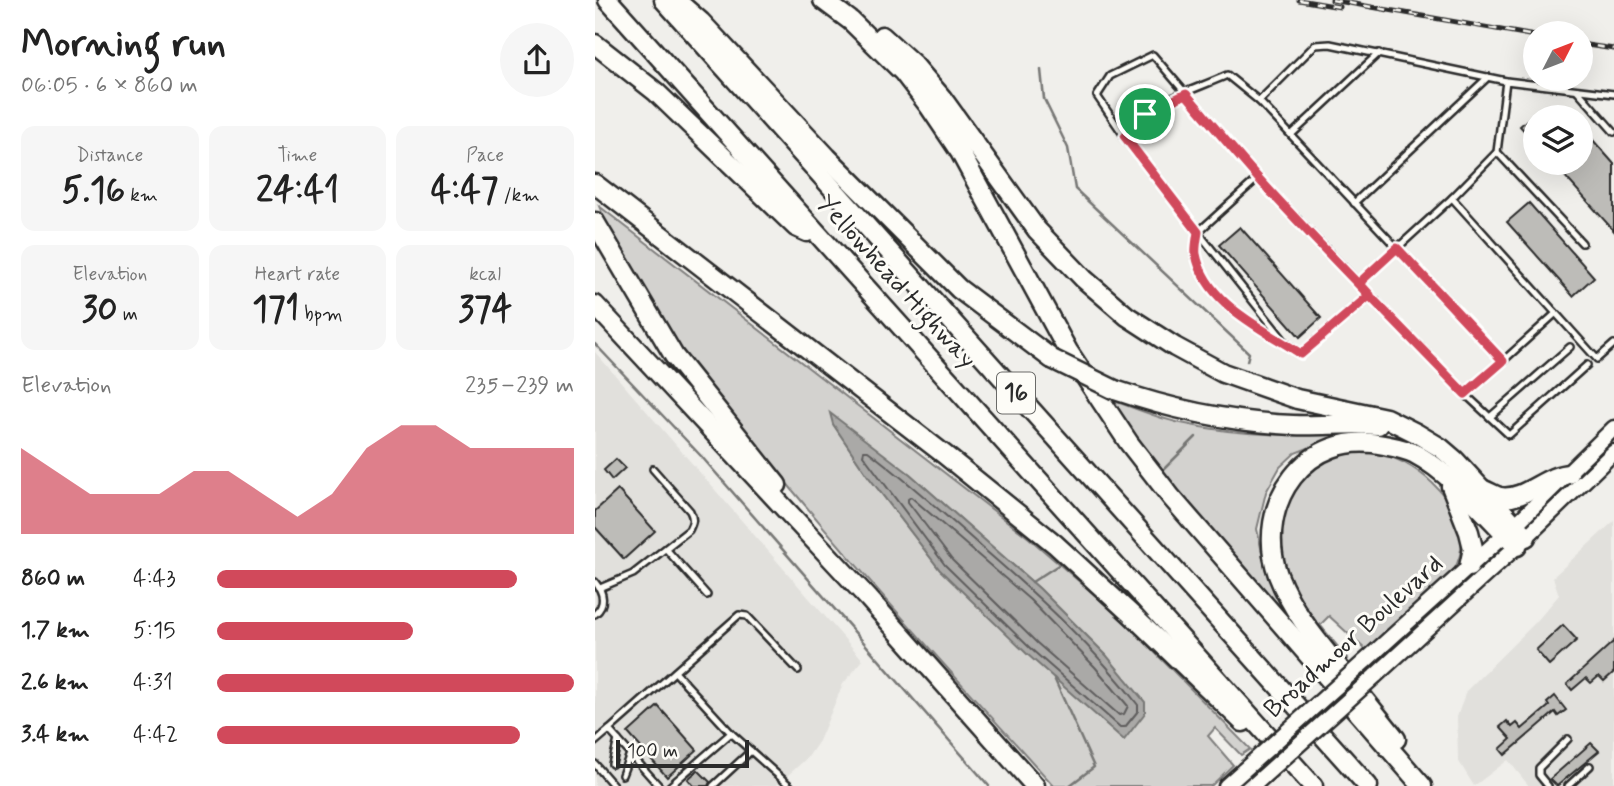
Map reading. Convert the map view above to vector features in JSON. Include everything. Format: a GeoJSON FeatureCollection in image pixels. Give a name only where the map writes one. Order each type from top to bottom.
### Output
{"type":"FeatureCollection","features":[{"type":"Feature","properties":{"kind":"highway","name":"Yellowhead Highway"},"geometry":{"type":"LineString","coordinates":[[608,0],[1313,786]]}},
{"type":"Feature","properties":{"kind":"highway","name":"Yellowhead Highway"},"geometry":{"type":"LineString","coordinates":[[664,0],[1368,786]]}},
{"type":"Feature","properties":{"kind":"highway"},"geometry":{"type":"LineString","coordinates":[[676,0],[701,22],[827,157],[959,289],[1052,359],[1115,390],[1192,414],[1294,425],[1385,425],[1416,433]]}},
{"type":"Feature","properties":{"kind":"highway"},"geometry":{"type":"LineString","coordinates":[[823,0],[851,21],[902,72],[929,106],[960,152],[1069,351],[1129,443],[1171,497],[1422,786]]}},
{"type":"Feature","properties":{"kind":"highway"},"geometry":{"type":"LineString","coordinates":[[839,0],[914,65],[942,98],[1037,230],[1084,279],[1128,316],[1175,347],[1223,373],[1326,407],[1386,418],[1416,433],[1441,448],[1479,487],[1516,536]]}},
{"type":"Feature","properties":{"kind":"highway"},"geometry":{"type":"LineString","coordinates":[[595,44],[656,92],[796,228],[820,237]]}},
{"type":"Feature","properties":{"kind":"highway"},"geometry":{"type":"LineString","coordinates":[[595,184],[945,455],[1055,544],[1133,615],[1227,709],[1296,767]]}},
{"type":"Feature","properties":{"kind":"highway"},"geometry":{"type":"LineString","coordinates":[[595,222],[674,356],[870,599]]}},
{"type":"Feature","properties":{"kind":"highway"},"geometry":{"type":"LineString","coordinates":[[595,292],[656,370]]}},
{"type":"Feature","properties":{"kind":"highway"},"geometry":{"type":"LineString","coordinates":[[595,305],[870,599],[1035,786]]}},
{"type":"Feature","properties":{"kind":"highway"},"geometry":{"type":"LineString","coordinates":[[1431,786],[1305,625],[1278,574],[1271,521],[1293,475],[1309,461],[1333,448],[1352,443],[1373,443],[1414,453],[1516,536]]}},
{"type":"Feature","properties":{"kind":"highway"},"geometry":{"type":"LineString","coordinates":[[1479,487],[1499,497],[1513,495],[1528,491],[1559,474],[1569,474]]}},
{"type":"Feature","properties":{"kind":"highway"},"geometry":{"type":"LineString","coordinates":[[1446,477],[1473,548],[1468,567]]}},
{"type":"Feature","properties":{"kind":"main road"},"geometry":{"type":"LineString","coordinates":[[1516,536],[1569,474],[1614,428]]}},
{"type":"Feature","properties":{"kind":"main road"},"geometry":{"type":"LineString","coordinates":[[1516,536],[1614,452]]}},
{"type":"Feature","properties":{"kind":"main road","name":"Broadmoor Boulevard"},"geometry":{"type":"LineString","coordinates":[[1226,786],[1468,567],[1516,536]]}},
{"type":"Feature","properties":{"kind":"main road","name":"Broadmoor Boulevard"},"geometry":{"type":"LineString","coordinates":[[1254,785],[1375,676],[1516,536]]}},
{"type":"Feature","properties":{"kind":"lane"},"geometry":{"type":"LineString","coordinates":[[1259,101],[1315,45],[1330,44],[1523,82]]}},
{"type":"Feature","properties":{"kind":"lane"},"geometry":{"type":"LineString","coordinates":[[1291,135],[1379,53]]}},
{"type":"Feature","properties":{"kind":"lane"},"geometry":{"type":"LineString","coordinates":[[1287,344],[1125,137],[1097,96],[1110,76],[1153,55],[1258,178],[1465,394],[1509,435],[1587,365]]}},
{"type":"Feature","properties":{"kind":"lane"},"geometry":{"type":"LineString","coordinates":[[1125,137],[1145,114],[1227,75],[1259,101],[1503,361]]}},
{"type":"Feature","properties":{"kind":"lane"},"geometry":{"type":"LineString","coordinates":[[1354,203],[1488,77]]}},
{"type":"Feature","properties":{"kind":"lane"},"geometry":{"type":"LineString","coordinates":[[1359,283],[1452,198],[1497,152],[1506,80]]}},
{"type":"Feature","properties":{"kind":"lane"},"geometry":{"type":"LineString","coordinates":[[1578,91],[1614,132]]}},
{"type":"Feature","properties":{"kind":"lane"},"geometry":{"type":"LineString","coordinates":[[1586,91],[1614,94]]}},
{"type":"Feature","properties":{"kind":"lane"},"geometry":{"type":"LineString","coordinates":[[1497,152],[1582,243]]}},
{"type":"Feature","properties":{"kind":"lane"},"geometry":{"type":"LineString","coordinates":[[1258,178],[1198,232],[1196,253],[1204,279],[1241,317],[1301,354],[1370,295]]}},
{"type":"Feature","properties":{"kind":"lane"},"geometry":{"type":"LineString","coordinates":[[1452,198],[1597,359],[1614,344]]}},
{"type":"Feature","properties":{"kind":"lane"},"geometry":{"type":"LineString","coordinates":[[1465,394],[1555,314]]}},
{"type":"Feature","properties":{"kind":"lane"},"geometry":{"type":"LineString","coordinates":[[1490,417],[1570,347]]}},
{"type":"Feature","properties":{"kind":"lane"},"geometry":{"type":"LineString","coordinates":[[595,614],[603,605],[597,585],[633,574],[688,530],[693,518],[653,469]]}},
{"type":"Feature","properties":{"kind":"lane"},"geometry":{"type":"LineString","coordinates":[[666,549],[708,595]]}},
{"type":"Feature","properties":{"kind":"lane"},"geometry":{"type":"LineString","coordinates":[[595,742],[739,615],[747,616],[798,670]]}},
{"type":"Feature","properties":{"kind":"lane"},"geometry":{"type":"LineString","coordinates":[[675,672],[731,733],[790,786]]}},
{"type":"Feature","properties":{"kind":"lane"},"geometry":{"type":"LineString","coordinates":[[609,730],[659,786]]}},
{"type":"Feature","properties":{"kind":"lane"},"geometry":{"type":"LineString","coordinates":[[670,786],[731,733]]}},
{"type":"Feature","properties":{"kind":"lane"},"geometry":{"type":"LineString","coordinates":[[1548,786],[1539,775],[1539,768],[1568,739]]}},
{"type":"Feature","properties":{"kind":"lane"},"geometry":{"type":"LineString","coordinates":[[612,764],[618,740]]}},
{"type":"Feature","properties":{"kind":"lane"},"geometry":{"type":"LineString","coordinates":[[713,786],[751,751]]}},
{"type":"Feature","properties":{"kind":"lane"},"geometry":{"type":"LineString","coordinates":[[622,775],[630,754]]}},
{"type":"Feature","properties":{"kind":"lane"},"geometry":{"type":"LineString","coordinates":[[595,764],[614,786]]}},
{"type":"Feature","properties":{"kind":"lane"},"geometry":{"type":"LineString","coordinates":[[1568,786],[1590,766]]}},
{"type":"Feature","properties":{"kind":"lane"},"geometry":{"type":"LineString","coordinates":[[778,786],[784,780]]}},
{"type":"Feature","properties":{"kind":"shaded area"},"geometry":{"type":"Polygon","coordinates":[[[599,206],[1029,538],[1119,616],[1250,749],[1241,755],[1215,728],[1208,736],[1233,765],[1211,786],[1054,786],[872,583],[742,429],[673,338],[632,274],[599,206]],[[833,424],[868,476],[940,570],[1107,656],[1040,589],[910,474],[833,424]]]}},
{"type":"Feature","properties":{"kind":"shaded area"},"geometry":{"type":"Polygon","coordinates":[[[595,352],[863,660],[843,684],[819,741],[808,757],[776,786],[595,786],[595,352]]]}},
{"type":"Feature","properties":{"kind":"shaded area"},"geometry":{"type":"Polygon","coordinates":[[[1114,401],[1168,420],[1236,432],[1341,435],[1295,453],[1280,467],[1266,492],[1257,529],[1266,571],[1285,608],[1306,637],[1156,463],[1109,403],[1114,401]]]}},
{"type":"Feature","properties":{"kind":"shaded area"},"geometry":{"type":"Polygon","coordinates":[[[1365,452],[1388,456],[1411,467],[1439,490],[1450,504],[1457,520],[1461,536],[1460,553],[1454,570],[1367,651],[1329,616],[1320,625],[1348,659],[1343,662],[1297,599],[1283,570],[1276,538],[1295,480],[1332,455],[1365,452]]]}},
{"type":"Feature","properties":{"kind":"shaded area"},"geometry":{"type":"Polygon","coordinates":[[[1614,521],[1614,786],[1529,786],[1508,760],[1474,786],[1458,760],[1457,717],[1466,691],[1536,622],[1559,595],[1553,577],[1614,521]]]}},
{"type":"Feature","properties":{"kind":"water"},"geometry":{"type":"Polygon","coordinates":[[[830,413],[910,474],[1040,589],[1107,656],[1145,702],[1145,713],[1124,740],[1027,654],[940,570],[868,476],[833,424],[830,413]]]}},
{"type":"Feature","properties":{"kind":"building"},"geometry":{"type":"Polygon","coordinates":[[[1593,140],[1614,164],[1614,231],[1564,175],[1593,175],[1593,140]]]}},
{"type":"Feature","properties":{"kind":"building"},"geometry":{"type":"Polygon","coordinates":[[[1529,203],[1594,277],[1573,296],[1507,222],[1529,203]]]}},
{"type":"Feature","properties":{"kind":"building"},"geometry":{"type":"Polygon","coordinates":[[[1240,227],[1321,318],[1300,337],[1219,245],[1240,227]]]}},
{"type":"Feature","properties":{"kind":"building"},"geometry":{"type":"Polygon","coordinates":[[[616,459],[625,468],[612,480],[604,470],[616,459]]]}},
{"type":"Feature","properties":{"kind":"building"},"geometry":{"type":"Polygon","coordinates":[[[618,490],[655,531],[624,559],[595,527],[595,511],[618,490]]]}},
{"type":"Feature","properties":{"kind":"building"},"geometry":{"type":"Polygon","coordinates":[[[1563,625],[1577,640],[1549,665],[1536,650],[1563,625]]]}},
{"type":"Feature","properties":{"kind":"building"},"geometry":{"type":"Polygon","coordinates":[[[1614,641],[1614,672],[1604,681],[1599,676],[1591,683],[1586,678],[1572,690],[1567,684],[1614,641]]]}},
{"type":"Feature","properties":{"kind":"building"},"geometry":{"type":"Polygon","coordinates":[[[1555,696],[1566,710],[1558,716],[1555,712],[1505,755],[1500,749],[1511,739],[1500,727],[1507,721],[1512,727],[1517,723],[1522,729],[1549,706],[1547,703],[1555,696]]]}},
{"type":"Feature","properties":{"kind":"building"},"geometry":{"type":"Polygon","coordinates":[[[658,706],[697,750],[667,777],[628,733],[658,706]]]}},
{"type":"Feature","properties":{"kind":"building"},"geometry":{"type":"Polygon","coordinates":[[[1591,743],[1599,751],[1557,786],[1550,779],[1591,743]]]}},
{"type":"Feature","properties":{"kind":"building"},"geometry":{"type":"Polygon","coordinates":[[[698,770],[710,782],[708,786],[694,786],[688,779],[698,770]]]}},
{"type":"Feature","properties":{"kind":"waterway"},"geometry":{"type":"LineString","coordinates":[[1041,70],[1044,99],[1068,148],[1075,189],[1249,353],[1247,361]]}},
{"type":"Feature","properties":{"kind":"waterway"},"geometry":{"type":"LineString","coordinates":[[595,344],[701,456],[989,786]]}},
{"type":"Feature","properties":{"kind":"waterway"},"geometry":{"type":"LineString","coordinates":[[1161,472],[1196,437]]}},
{"type":"Feature","properties":{"kind":"waterway"},"geometry":{"type":"LineString","coordinates":[[1032,582],[1063,562]]}},
{"type":"Feature","properties":{"kind":"waterway"},"geometry":{"type":"LineString","coordinates":[[1054,678],[1094,767],[1069,786]]}},
{"type":"Feature","properties":{"kind":"railway"},"geometry":{"type":"LineString","coordinates":[[1299,0],[1340,7]]}},
{"type":"Feature","properties":{"kind":"railway"},"geometry":{"type":"LineString","coordinates":[[1332,0],[1523,34]]}},
{"type":"Feature","properties":{"kind":"railway"},"geometry":{"type":"LineString","coordinates":[[1593,46],[1614,49]]}},
{"type":"Feature","properties":{"kind":"route"},"geometry":{"type":"LineString","coordinates":[[1145,114],[1125,137],[1198,232],[1196,253],[1204,279],[1241,317],[1301,354],[1370,295],[1359,283],[1397,248],[1503,361],[1465,394],[1370,295],[1308,231],[1258,178],[1186,94],[1145,114]]}}]}
